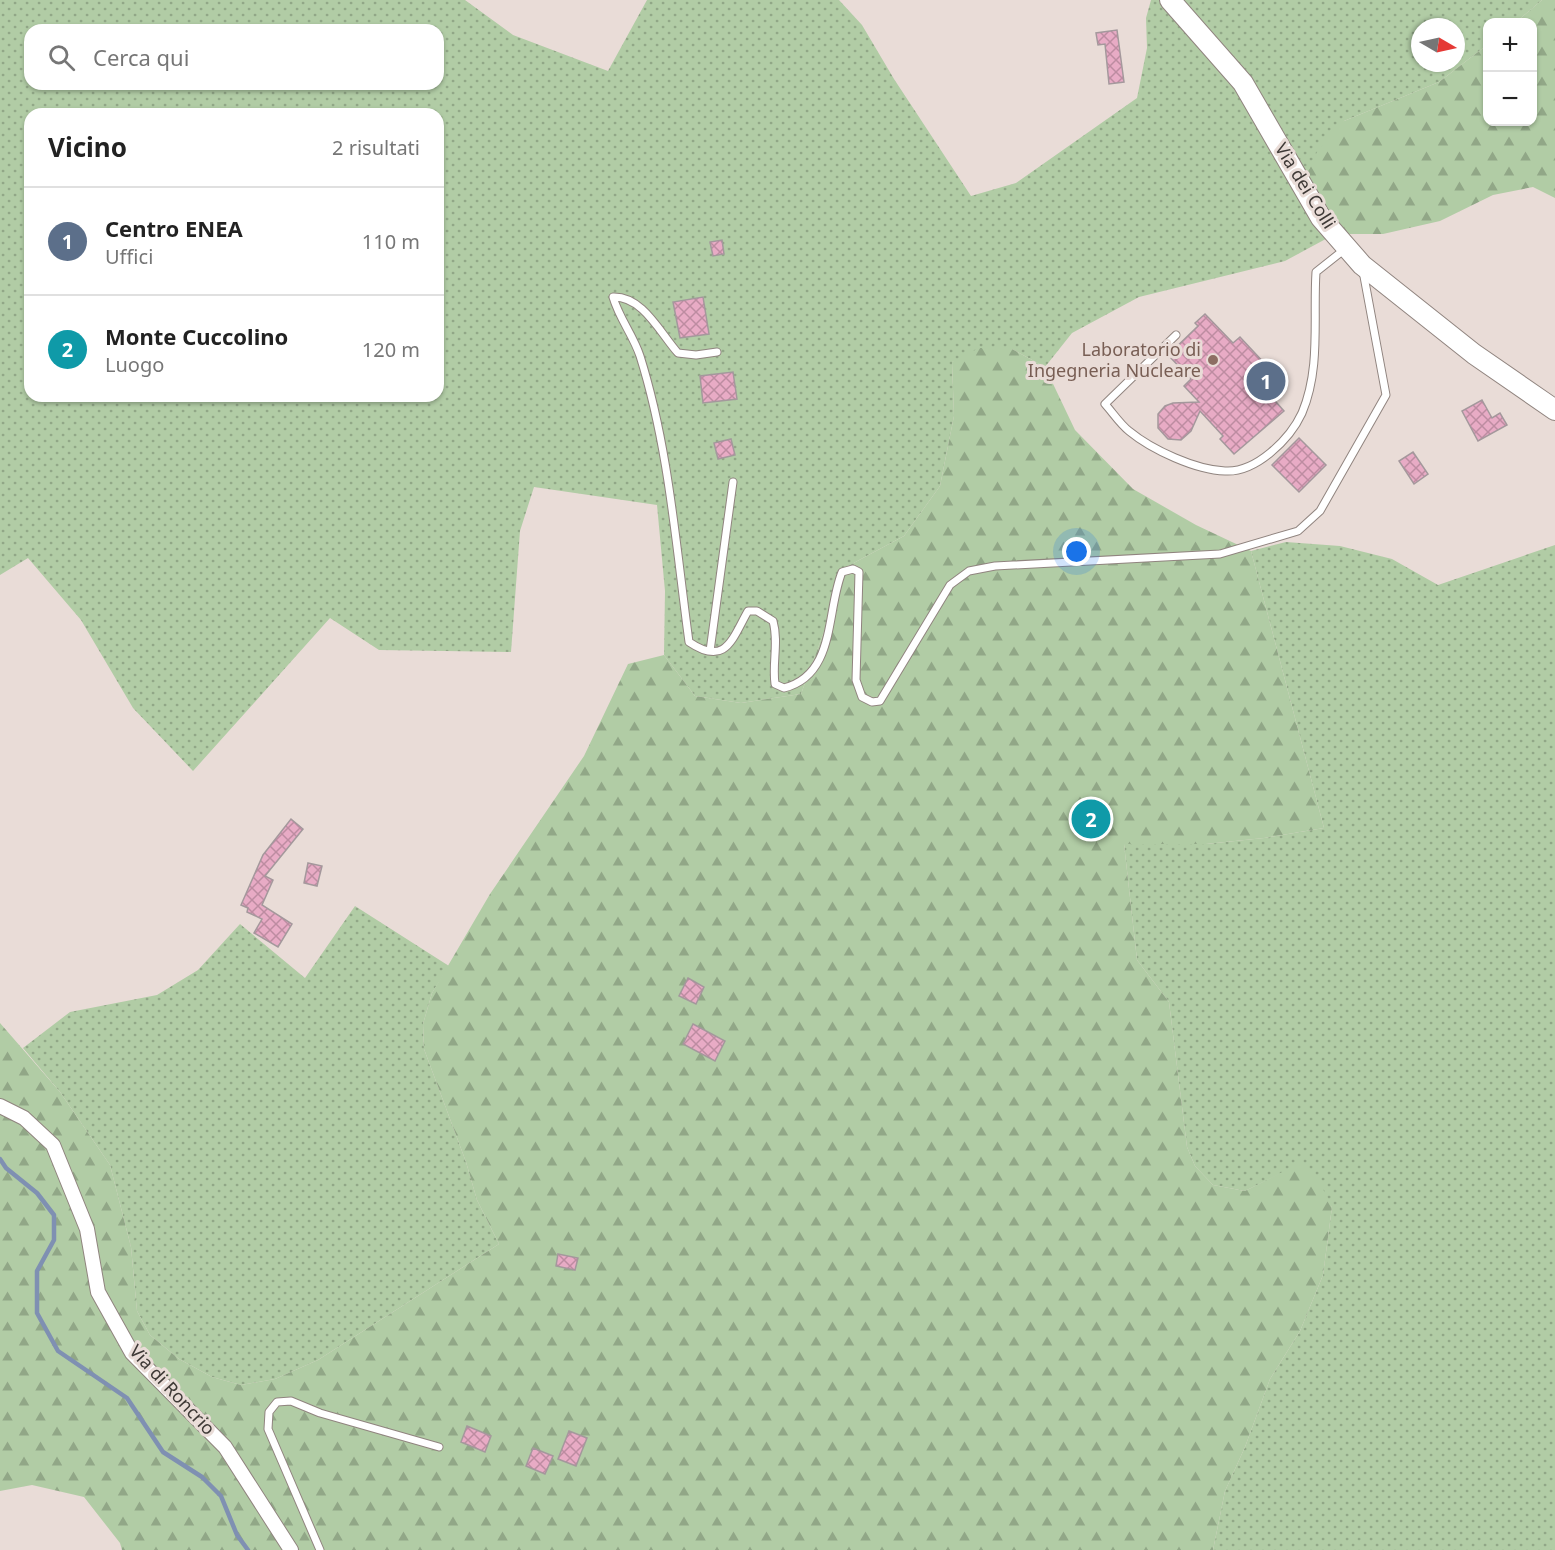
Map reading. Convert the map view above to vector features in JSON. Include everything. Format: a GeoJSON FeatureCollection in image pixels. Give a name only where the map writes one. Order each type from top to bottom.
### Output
{"type":"FeatureCollection","features":[{"type":"Feature","properties":{"kind":"main road","name":"Via dei Colli"},"geometry":{"type":"LineString","coordinates":[[1170,0],[1243,83],[1322,218],[1362,265],[1474,354],[1555,410]]}},
{"type":"Feature","properties":{"kind":"street","name":"Via di Roncrio"},"geometry":{"type":"LineString","coordinates":[[0,1106],[24,1118],[53,1145],[87,1229],[98,1292],[132,1353],[225,1447],[291,1550]]}},
{"type":"Feature","properties":{"kind":"lane"},"geometry":{"type":"LineString","coordinates":[[1176,336],[1105,404],[1127,430],[1158,452],[1226,472],[1251,467],[1280,444],[1301,413],[1316,354],[1314,310],[1317,272],[1347,248]]}},
{"type":"Feature","properties":{"kind":"lane"},"geometry":{"type":"LineString","coordinates":[[717,352],[696,355],[678,353],[646,312],[622,297],[613,297],[639,354],[656,418],[669,491],[689,642],[701,651],[719,652],[728,648],[748,611],[757,611],[773,621],[777,634],[773,669],[775,684],[784,688],[797,685],[816,667],[831,626],[836,585],[842,572],[853,569],[860,572],[856,680],[862,697],[872,702],[880,701],[950,585],[969,571],[995,566],[1220,554],[1298,531],[1320,511],[1386,394],[1362,265]]}},
{"type":"Feature","properties":{"kind":"lane"},"geometry":{"type":"LineString","coordinates":[[710,651],[733,482]]}},
{"type":"Feature","properties":{"kind":"lane"},"geometry":{"type":"LineString","coordinates":[[320,1550],[268,1429],[268,1412],[277,1402],[291,1401],[320,1413],[440,1447]]}},
{"type":"Feature","properties":{"kind":"green space"},"geometry":{"type":"Polygon","coordinates":[[[0,0],[465,0],[513,35],[608,71],[647,0],[839,0],[862,25],[894,79],[971,196],[1016,183],[1137,98],[1147,48],[1146,18],[1151,0],[1542,0],[1521,18],[1483,18],[1483,48],[1465,62],[1465,18],[1411,18],[1411,72],[1452,72],[1439,82],[1344,121],[1335,234],[1285,261],[1139,297],[1072,333],[1045,367],[1012,349],[952,362],[954,416],[940,486],[904,536],[848,566],[801,694],[741,703],[695,696],[664,655],[665,591],[657,505],[534,487],[520,531],[511,652],[379,650],[330,618],[193,771],[133,708],[81,620],[28,558],[0,575],[0,0]]]}},
{"type":"Feature","properties":{"kind":"green space"},"geometry":{"type":"Polygon","coordinates":[[[1542,0],[1555,0],[1555,198],[1533,187],[1493,195],[1440,221],[1383,234],[1335,234],[1303,180],[1318,150],[1344,121],[1439,82],[1452,72],[1465,72],[1465,62],[1483,48],[1483,126],[1537,126],[1537,18],[1521,18],[1542,0]]]}},
{"type":"Feature","properties":{"kind":"green space"},"geometry":{"type":"Polygon","coordinates":[[[979,348],[1012,349],[1045,367],[1075,430],[1133,489],[1196,525],[1251,551],[1324,828],[1264,838],[1206,844],[1124,844],[1137,960],[1169,1002],[1187,1147],[1195,1166],[1213,1185],[1245,1191],[1298,1164],[1317,1177],[1332,1207],[1323,1275],[1300,1331],[1270,1379],[1245,1447],[1225,1491],[1213,1550],[122,1550],[120,1543],[84,1497],[32,1485],[0,1491],[0,1023],[60,1092],[110,1165],[131,1247],[137,1311],[150,1335],[179,1359],[212,1377],[241,1385],[275,1379],[318,1360],[499,1244],[477,1200],[466,1162],[424,1049],[423,1024],[432,993],[490,894],[584,756],[628,664],[664,655],[695,696],[741,703],[801,694],[848,566],[904,536],[940,486],[954,416],[952,362],[979,348]]]}},
{"type":"Feature","properties":{"kind":"green space"},"geometry":{"type":"Polygon","coordinates":[[[1286,542],[1340,546],[1392,559],[1438,585],[1555,545],[1555,1550],[1213,1550],[1225,1491],[1245,1447],[1270,1379],[1300,1331],[1323,1275],[1332,1207],[1298,1165],[1245,1191],[1213,1185],[1195,1166],[1187,1147],[1169,1002],[1137,960],[1124,844],[1206,844],[1264,838],[1324,828],[1251,551],[1286,542]]]}},
{"type":"Feature","properties":{"kind":"green space"},"geometry":{"type":"Polygon","coordinates":[[[355,906],[449,966],[432,993],[423,1024],[424,1049],[466,1162],[477,1200],[499,1244],[318,1360],[275,1379],[241,1385],[212,1377],[179,1359],[150,1335],[137,1311],[131,1247],[110,1165],[60,1092],[23,1048],[70,1012],[157,995],[198,970],[240,924],[305,978],[355,906]]]}},
{"type":"Feature","properties":{"kind":"building"},"geometry":{"type":"Polygon","coordinates":[[[1117,30],[1124,82],[1109,84],[1105,44],[1098,45],[1096,33],[1117,30]]]}},
{"type":"Feature","properties":{"kind":"building"},"geometry":{"type":"Polygon","coordinates":[[[722,240],[724,254],[713,256],[710,242],[722,240]]]}},
{"type":"Feature","properties":{"kind":"building"},"geometry":{"type":"Polygon","coordinates":[[[703,297],[709,334],[680,338],[673,302],[703,297]]]}},
{"type":"Feature","properties":{"kind":"building"},"geometry":{"type":"Polygon","coordinates":[[[1205,314],[1233,343],[1240,337],[1281,381],[1268,393],[1284,411],[1234,454],[1220,439],[1223,436],[1200,411],[1191,431],[1181,440],[1168,439],[1158,428],[1158,414],[1165,406],[1173,403],[1199,402],[1184,386],[1191,379],[1168,355],[1198,326],[1195,323],[1205,314]]]}},
{"type":"Feature","properties":{"kind":"building"},"geometry":{"type":"Polygon","coordinates":[[[733,372],[737,399],[703,403],[700,376],[733,372]]]}},
{"type":"Feature","properties":{"kind":"building"},"geometry":{"type":"Polygon","coordinates":[[[1482,400],[1492,418],[1500,413],[1507,425],[1478,441],[1462,411],[1482,400]]]}},
{"type":"Feature","properties":{"kind":"building"},"geometry":{"type":"Polygon","coordinates":[[[1299,438],[1326,465],[1299,492],[1272,465],[1299,438]]]}},
{"type":"Feature","properties":{"kind":"building"},"geometry":{"type":"Polygon","coordinates":[[[731,439],[735,455],[718,459],[714,443],[731,439]]]}},
{"type":"Feature","properties":{"kind":"building"},"geometry":{"type":"Polygon","coordinates":[[[1413,452],[1428,474],[1414,484],[1399,461],[1413,452]]]}},
{"type":"Feature","properties":{"kind":"building"},"geometry":{"type":"Polygon","coordinates":[[[291,819],[303,829],[265,876],[273,880],[262,905],[292,924],[278,947],[254,933],[262,919],[247,912],[248,908],[241,905],[263,855],[291,819]]]}},
{"type":"Feature","properties":{"kind":"building"},"geometry":{"type":"Polygon","coordinates":[[[308,863],[322,866],[317,886],[304,883],[308,863]]]}},
{"type":"Feature","properties":{"kind":"building"},"geometry":{"type":"Polygon","coordinates":[[[688,978],[704,987],[696,1004],[679,996],[688,978]]]}},
{"type":"Feature","properties":{"kind":"building"},"geometry":{"type":"Polygon","coordinates":[[[693,1024],[725,1041],[715,1061],[683,1044],[693,1024]]]}},
{"type":"Feature","properties":{"kind":"building"},"geometry":{"type":"Polygon","coordinates":[[[558,1254],[578,1258],[575,1270],[556,1266],[558,1254]]]}},
{"type":"Feature","properties":{"kind":"building"},"geometry":{"type":"Polygon","coordinates":[[[467,1426],[491,1436],[485,1452],[461,1442],[467,1426]]]}},
{"type":"Feature","properties":{"kind":"building"},"geometry":{"type":"Polygon","coordinates":[[[569,1431],[587,1438],[576,1466],[558,1459],[569,1431]]]}},
{"type":"Feature","properties":{"kind":"building"},"geometry":{"type":"Polygon","coordinates":[[[533,1448],[553,1456],[545,1474],[526,1466],[533,1448]]]}},
{"type":"Feature","properties":{"kind":"waterway"},"geometry":{"type":"LineString","coordinates":[[0,1159],[6,1168],[37,1193],[54,1215],[54,1240],[37,1271],[37,1313],[58,1351],[127,1398],[163,1452],[202,1477],[221,1496],[237,1535],[248,1550]]}},
{"type":"Feature","properties":{"kind":"place","name":"Laboratorio di Ingegneria Nucleare"},"geometry":{"type":"Point","coordinates":[1213,360]}},
{"type":"Feature","properties":{"kind":"place","name":"Centro ENEA"},"geometry":{"type":"Point","coordinates":[1266,381]}},
{"type":"Feature","properties":{"kind":"place","name":"Monte Cuccolino"},"geometry":{"type":"Point","coordinates":[1091,819]}}]}
